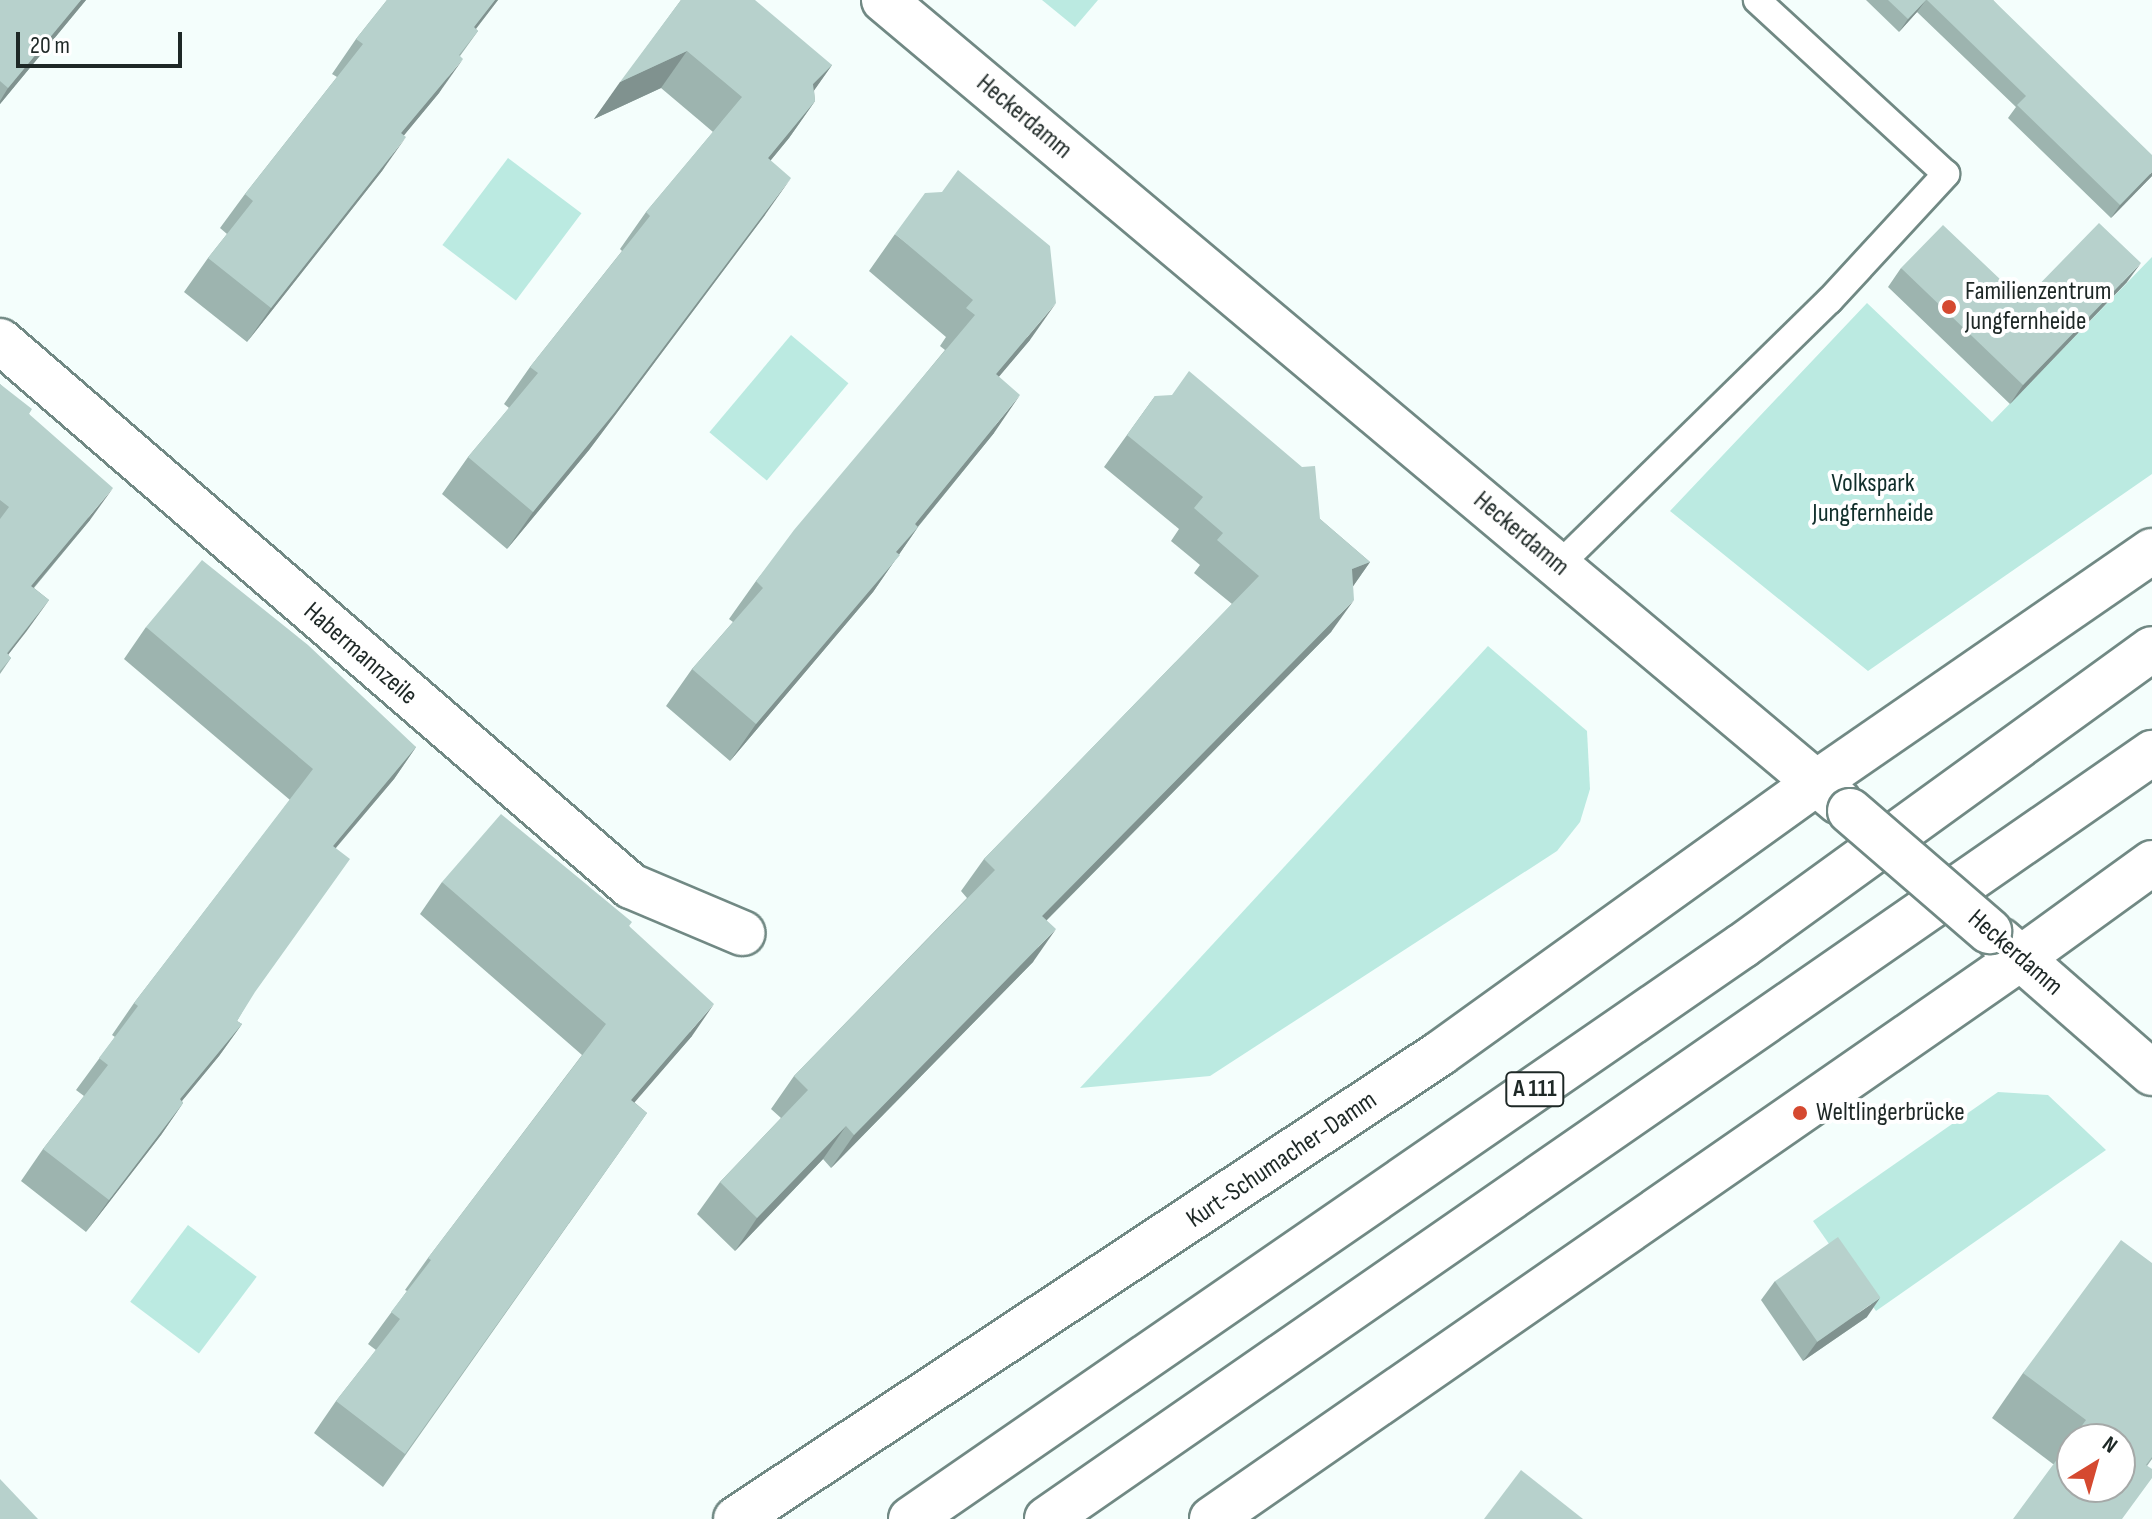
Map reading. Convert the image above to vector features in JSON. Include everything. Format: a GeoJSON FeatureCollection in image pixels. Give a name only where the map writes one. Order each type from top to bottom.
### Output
{"type":"FeatureCollection","features":[{"type":"Feature","properties":{"kind":"main road","name":"Heckerdamm"},"geometry":{"type":"LineString","coordinates":[[884,0],[1817,782],[2152,1073]]}},
{"type":"Feature","properties":{"kind":"main road","name":"Habermannzeile"},"geometry":{"type":"LineString","coordinates":[[0,341],[631,886],[742,933]]}},
{"type":"Feature","properties":{"kind":"main road","name":"Kurt-Schumacher-Damm"},"geometry":{"type":"LineString","coordinates":[[736,1519],[1439,1054],[1817,782],[2152,551]]}},
{"type":"Feature","properties":{"kind":"main road","name":"A 111"},"geometry":{"type":"LineString","coordinates":[[911,1519],[1742,946],[2152,649]]}},
{"type":"Feature","properties":{"kind":"main road"},"geometry":{"type":"LineString","coordinates":[[1047,1519],[2152,753]]}},
{"type":"Feature","properties":{"kind":"main road"},"geometry":{"type":"LineString","coordinates":[[1212,1519],[2005,944],[2152,863]]}},
{"type":"Feature","properties":{"kind":"lane"},"geometry":{"type":"LineString","coordinates":[[1559,565],[1829,301],[1946,174],[1757,0]]}},
{"type":"Feature","properties":{"kind":"green space"},"geometry":{"type":"Polygon","coordinates":[[[1042,0],[1098,0],[1075,27],[1042,0]]]}},
{"type":"Feature","properties":{"kind":"green space"},"geometry":{"type":"Polygon","coordinates":[[[508,158],[581,213],[516,300],[442,245],[508,158]]]}},
{"type":"Feature","properties":{"kind":"green space","name":"Volkspark Jungfernheide"},"geometry":{"type":"Polygon","coordinates":[[[2152,257],[2152,474],[1868,671],[1670,511],[1867,303],[1992,422],[2152,257]]]}},
{"type":"Feature","properties":{"kind":"green space"},"geometry":{"type":"Polygon","coordinates":[[[791,335],[848,383],[767,480],[709,432],[791,335]]]}},
{"type":"Feature","properties":{"kind":"green space"},"geometry":{"type":"Polygon","coordinates":[[[1488,646],[1587,731],[1590,789],[1580,822],[1557,851],[1210,1076],[1080,1088],[1488,646]]]}},
{"type":"Feature","properties":{"kind":"green space"},"geometry":{"type":"Polygon","coordinates":[[[1998,1092],[2048,1095],[2106,1150],[1876,1311],[1813,1221],[1998,1092]]]}},
{"type":"Feature","properties":{"kind":"green space"},"geometry":{"type":"Polygon","coordinates":[[[188,1225],[257,1277],[199,1353],[130,1302],[188,1225]]]}},
{"type":"Feature","properties":{"kind":"building"},"geometry":{"type":"Polygon","coordinates":[[[0,0],[81,0],[8,88],[0,81],[0,0]]]}},
{"type":"Feature","properties":{"kind":"building"},"geometry":{"type":"Polygon","coordinates":[[[387,0],[495,0],[474,27],[478,31],[459,55],[463,59],[401,133],[406,137],[271,308],[208,258],[253,201],[245,194],[363,44],[356,39],[387,0]]]}},
{"type":"Feature","properties":{"kind":"building"},"geometry":{"type":"Polygon","coordinates":[[[681,0],[755,0],[832,65],[813,84],[815,101],[768,158],[791,178],[615,412],[533,512],[468,457],[538,373],[530,367],[650,216],[646,212],[742,97],[687,51],[620,82],[681,0]]]}},
{"type":"Feature","properties":{"kind":"building"},"geometry":{"type":"Polygon","coordinates":[[[1888,0],[1926,0],[1908,19],[1888,0]]]}},
{"type":"Feature","properties":{"kind":"building"},"geometry":{"type":"Polygon","coordinates":[[[1927,0],[1993,0],[2152,155],[2152,172],[2120,205],[2017,105],[2026,96],[1927,0]]]}},
{"type":"Feature","properties":{"kind":"building"},"geometry":{"type":"Polygon","coordinates":[[[958,170],[1050,246],[1056,303],[996,374],[1020,395],[915,524],[918,527],[896,552],[900,555],[756,724],[692,669],[763,588],[756,581],[794,530],[975,315],[966,308],[973,300],[895,234],[925,193],[942,192],[958,170]]]}},
{"type":"Feature","properties":{"kind":"building","name":"Familienzentrum Jungfernheide"},"geometry":{"type":"Polygon","coordinates":[[[2099,223],[2141,263],[2023,385],[1901,268],[1943,225],[2023,301],[2099,223]]]}},
{"type":"Feature","properties":{"kind":"building"},"geometry":{"type":"Polygon","coordinates":[[[1189,371],[1302,467],[1315,466],[1320,519],[1370,562],[1352,569],[1354,600],[1042,916],[1056,929],[854,1135],[846,1126],[757,1218],[720,1182],[808,1090],[794,1076],[995,870],[984,859],[1259,576],[1217,540],[1223,533],[1194,508],[1203,497],[1127,435],[1155,396],[1172,395],[1189,371]]]}},
{"type":"Feature","properties":{"kind":"building"},"geometry":{"type":"Polygon","coordinates":[[[0,384],[32,409],[29,414],[113,488],[31,586],[49,600],[7,653],[11,658],[0,671],[0,519],[9,507],[0,500],[0,384]]]}},
{"type":"Feature","properties":{"kind":"building"},"geometry":{"type":"Polygon","coordinates":[[[202,560],[308,645],[416,747],[333,846],[350,859],[255,992],[237,1021],[242,1024],[180,1099],[183,1103],[109,1200],[43,1149],[108,1065],[99,1058],[138,1006],[134,1003],[313,769],[146,627],[202,560]]]}},
{"type":"Feature","properties":{"kind":"building"},"geometry":{"type":"Polygon","coordinates":[[[501,814],[632,922],[629,926],[714,1004],[631,1100],[647,1113],[405,1454],[336,1401],[400,1319],[391,1312],[431,1260],[428,1258],[606,1024],[442,882],[501,814]]]}},
{"type":"Feature","properties":{"kind":"building"},"geometry":{"type":"Polygon","coordinates":[[[1838,1237],[1880,1298],[1817,1342],[1775,1281],[1838,1237]]]}},
{"type":"Feature","properties":{"kind":"building"},"geometry":{"type":"Polygon","coordinates":[[[2121,1240],[2152,1263],[2152,1457],[2146,1465],[2152,1469],[2152,1478],[2136,1500],[2136,1423],[2084,1423],[2086,1420],[2023,1373],[2121,1240]]]}},
{"type":"Feature","properties":{"kind":"building"},"geometry":{"type":"Polygon","coordinates":[[[2056,1461],[2056,1503],[2134,1503],[2122,1519],[2013,1519],[2056,1461]]]}},
{"type":"Feature","properties":{"kind":"building"},"geometry":{"type":"Polygon","coordinates":[[[1521,1470],[1583,1519],[1484,1519],[1521,1470]]]}},
{"type":"Feature","properties":{"kind":"building"},"geometry":{"type":"Polygon","coordinates":[[[0,1479],[38,1519],[0,1519],[0,1479]]]}},
{"type":"Feature","properties":{"kind":"place","name":"Familienzentrum Jungfernheide"},"geometry":{"type":"Point","coordinates":[1949,307]}},
{"type":"Feature","properties":{"kind":"place","name":"Weltlingerbrücke"},"geometry":{"type":"Point","coordinates":[1800,1113]}}]}
